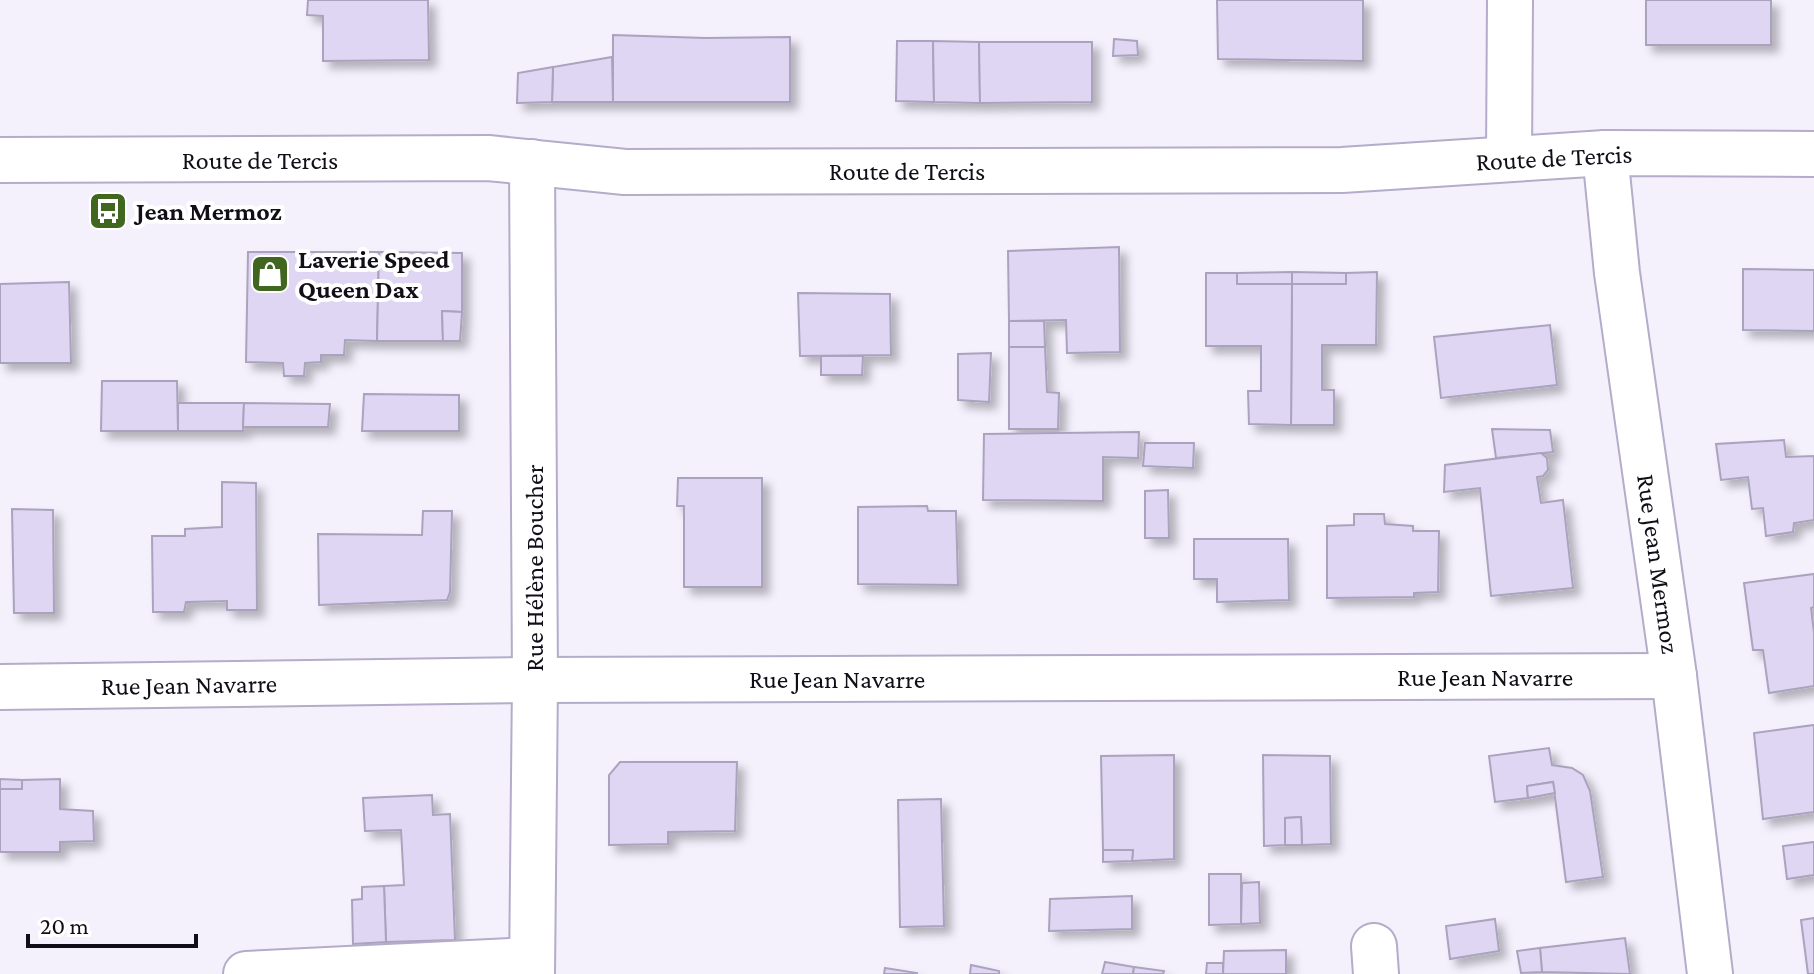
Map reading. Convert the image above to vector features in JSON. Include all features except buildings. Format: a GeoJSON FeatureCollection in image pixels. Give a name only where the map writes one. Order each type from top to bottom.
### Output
{"type":"FeatureCollection","features":[{"type":"Feature","properties":{"kind":"street"},"geometry":{"type":"LineString","coordinates":[[1509,158],[1510,0]]}},
{"type":"Feature","properties":{"kind":"street","name":"Route de Tercis"},"geometry":{"type":"LineString","coordinates":[[0,160],[488,158],[625,172],[1342,170],[1605,153],[1814,154]]}},
{"type":"Feature","properties":{"kind":"street","name":"Rue Jean Mermoz"},"geometry":{"type":"LineString","coordinates":[[1605,153],[1617,273],[1674,676],[1710,974]]}},
{"type":"Feature","properties":{"kind":"street","name":"Rue Hélène Boucher"},"geometry":{"type":"LineString","coordinates":[[532,162],[535,680],[532,967]]}},
{"type":"Feature","properties":{"kind":"street","name":"Rue Jean Navarre"},"geometry":{"type":"LineString","coordinates":[[0,687],[535,680],[1674,676]]}},
{"type":"Feature","properties":{"kind":"street"},"geometry":{"type":"LineString","coordinates":[[246,974],[532,967]]}},
{"type":"Feature","properties":{"kind":"place","name":"Jean Mermoz"},"geometry":{"type":"Point","coordinates":[108,211]}},
{"type":"Feature","properties":{"kind":"place","name":"Laverie Speed Queen Dax"},"geometry":{"type":"Point","coordinates":[270,274]}}]}
